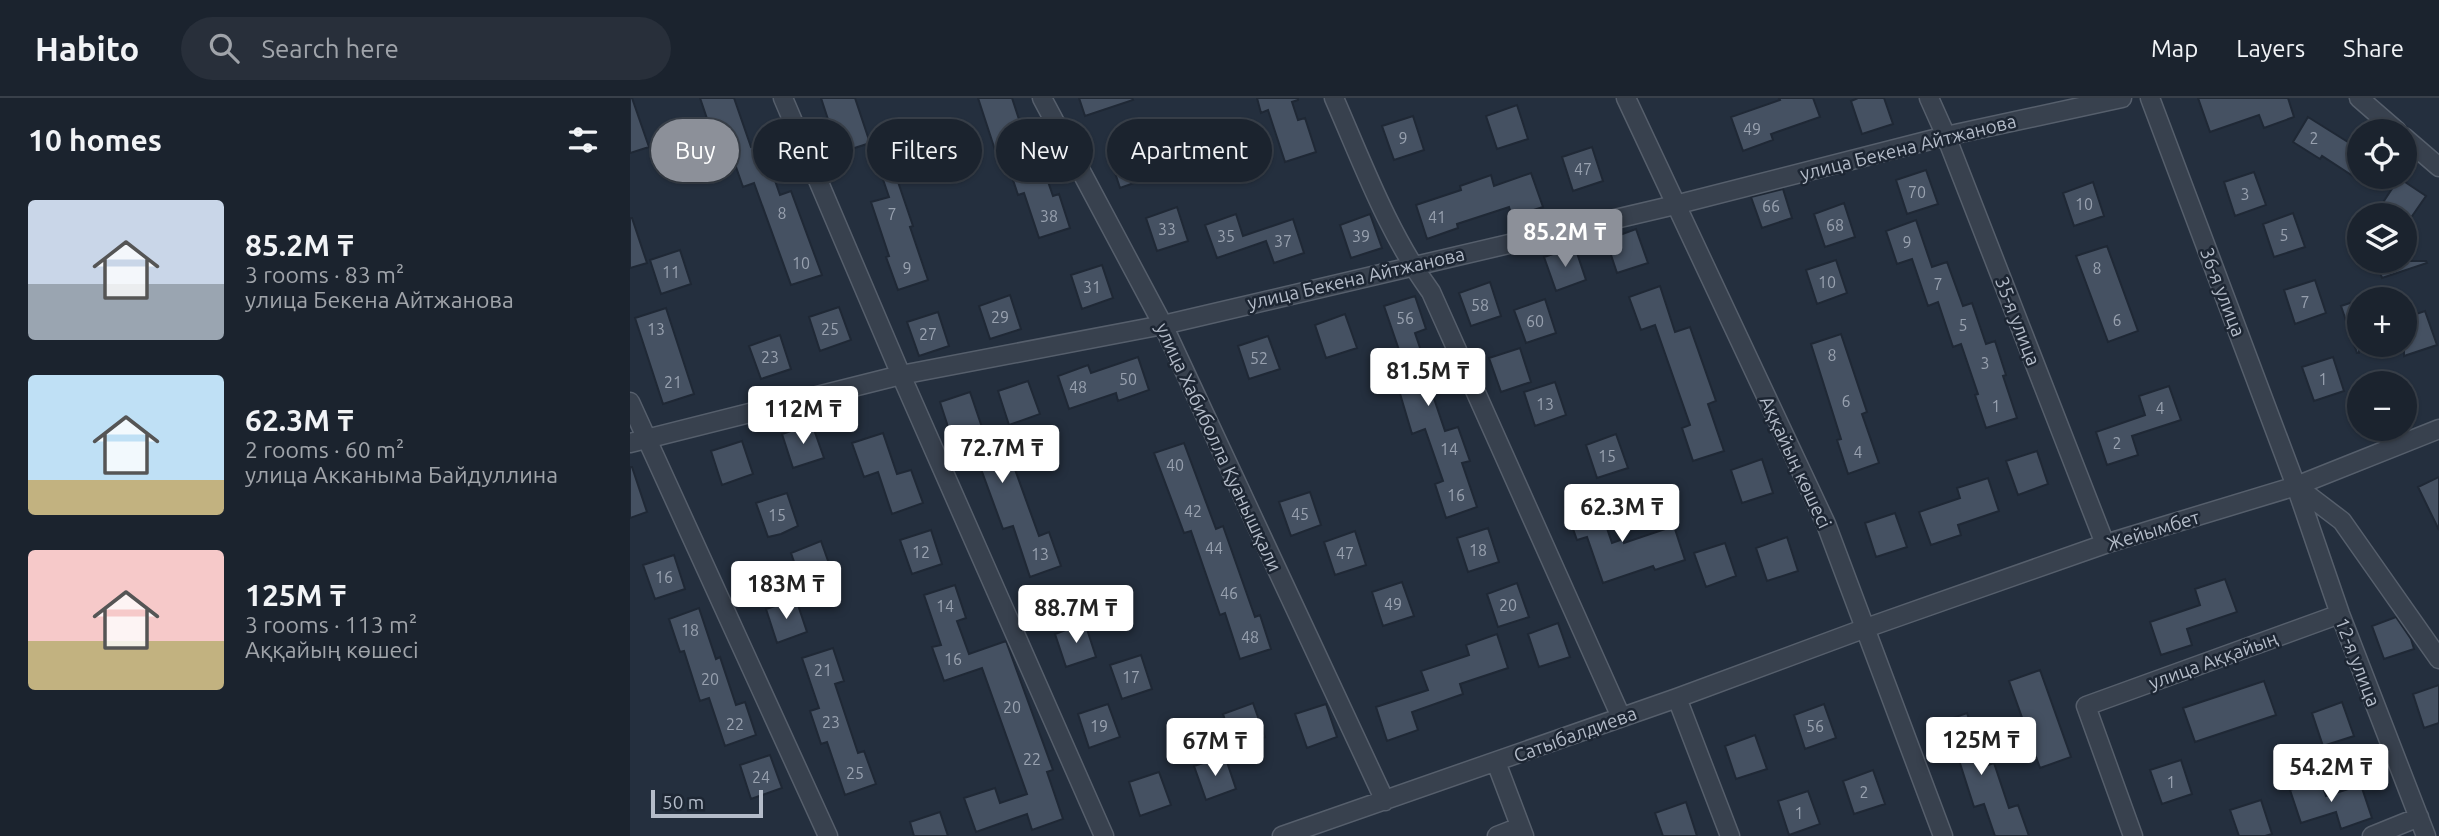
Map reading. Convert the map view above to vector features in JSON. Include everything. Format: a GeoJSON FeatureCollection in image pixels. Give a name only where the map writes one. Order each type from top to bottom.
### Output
{"type":"FeatureCollection","features":[{"type":"Feature","properties":{"kind":"street"},"geometry":{"type":"LineString","coordinates":[[783,98],[901,375],[1104,836]]}},
{"type":"Feature","properties":{"kind":"street","name":"улица Хабиболла Қуанышқали"},"geometry":{"type":"LineString","coordinates":[[1042,98],[1163,325],[1385,802]]}},
{"type":"Feature","properties":{"kind":"street"},"geometry":{"type":"LineString","coordinates":[[1334,98],[1394,235],[1431,292],[1621,717]]}},
{"type":"Feature","properties":{"kind":"street","name":"Аққайың көшесі"},"geometry":{"type":"LineString","coordinates":[[1626,98],[1826,524],[1943,836]]}},
{"type":"Feature","properties":{"kind":"street","name":"35-я улица"},"geometry":{"type":"LineString","coordinates":[[1929,98],[2105,544]]}},
{"type":"Feature","properties":{"kind":"street","name":"улица Бекена Айтжанова"},"geometry":{"type":"LineString","coordinates":[[638,441],[901,375],[1163,325],[1675,205],[1946,136],[2122,98]]}},
{"type":"Feature","properties":{"kind":"street","name":"36-я улица"},"geometry":{"type":"LineString","coordinates":[[2150,98],[2296,486]]}},
{"type":"Feature","properties":{"kind":"street"},"geometry":{"type":"LineString","coordinates":[[2359,98],[2383,119]]}},
{"type":"Feature","properties":{"kind":"street"},"geometry":{"type":"LineString","coordinates":[[2417,148],[2439,167]]}},
{"type":"Feature","properties":{"kind":"street"},"geometry":{"type":"LineString","coordinates":[[630,402],[638,441],[828,836]]}},
{"type":"Feature","properties":{"kind":"street","name":"Жейымбет"},"geometry":{"type":"LineString","coordinates":[[1866,628],[2105,544],[2296,486],[2439,429]]}},
{"type":"Feature","properties":{"kind":"street"},"geometry":{"type":"LineString","coordinates":[[2296,486],[2342,521],[2439,659]]}},
{"type":"Feature","properties":{"kind":"street","name":"12-я улица"},"geometry":{"type":"LineString","coordinates":[[2296,486],[2340,614],[2426,836]]}},
{"type":"Feature","properties":{"kind":"street","name":"улица Аққайың"},"geometry":{"type":"LineString","coordinates":[[2133,836],[2086,706],[2340,614]]}},
{"type":"Feature","properties":{"kind":"street","name":"Сатыбалдиева"},"geometry":{"type":"LineString","coordinates":[[1282,836],[1677,698],[1866,628]]}},
{"type":"Feature","properties":{"kind":"street"},"geometry":{"type":"LineString","coordinates":[[1677,698],[1730,836]]}},
{"type":"Feature","properties":{"kind":"street"},"geometry":{"type":"LineString","coordinates":[[1496,762],[1522,831],[1497,836]]}},
{"type":"Feature","properties":{"kind":"street"},"geometry":{"type":"LineString","coordinates":[[2372,836],[2419,817]]}},
{"type":"Feature","properties":{"kind":"building"},"geometry":{"type":"Polygon","coordinates":[[[630,98],[649,147],[630,153],[630,98]]]}},
{"type":"Feature","properties":{"kind":"building"},"geometry":{"type":"Polygon","coordinates":[[[700,98],[734,98],[751,147],[753,146],[753,182],[776,182],[780,195],[791,191],[822,275],[791,285],[754,183],[743,187],[739,176],[739,119],[707,119],[700,98]]]}},
{"type":"Feature","properties":{"kind":"building"},"geometry":{"type":"Polygon","coordinates":[[[821,98],[855,98],[867,134],[867,144],[853,148],[853,119],[828,119],[821,98]]]}},
{"type":"Feature","properties":{"kind":"building"},"geometry":{"type":"Polygon","coordinates":[[[978,98],[1012,98],[1019,119],[996,119],[996,153],[978,98]]]}},
{"type":"Feature","properties":{"kind":"building"},"geometry":{"type":"Polygon","coordinates":[[[1079,98],[1132,98],[1133,100],[1085,116],[1079,98]]]}},
{"type":"Feature","properties":{"kind":"building"},"geometry":{"type":"Polygon","coordinates":[[[1257,98],[1298,98],[1292,102],[1298,120],[1305,118],[1316,152],[1285,162],[1268,110],[1261,113],[1257,98]]]}},
{"type":"Feature","properties":{"kind":"building"},"geometry":{"type":"Polygon","coordinates":[[[1779,98],[1813,98],[1820,117],[1771,134],[1773,140],[1743,151],[1731,117],[1780,100],[1779,98]]]}},
{"type":"Feature","properties":{"kind":"building"},"geometry":{"type":"Polygon","coordinates":[[[1858,98],[1884,98],[1893,124],[1862,134],[1851,101],[1858,98]]]}},
{"type":"Feature","properties":{"kind":"building"},"geometry":{"type":"Polygon","coordinates":[[[2198,98],[2288,98],[2294,117],[2264,128],[2259,115],[2210,132],[2198,98]]]}},
{"type":"Feature","properties":{"kind":"building"},"geometry":{"type":"Polygon","coordinates":[[[1517,105],[1528,139],[1497,149],[1486,116],[1517,105]]]}},
{"type":"Feature","properties":{"kind":"building"},"geometry":{"type":"Polygon","coordinates":[[[1413,116],[1424,150],[1394,160],[1382,126],[1413,116]]]}},
{"type":"Feature","properties":{"kind":"building"},"geometry":{"type":"Polygon","coordinates":[[[2308,117],[2347,141],[2347,172],[2322,156],[2320,159],[2293,142],[2308,117]]]}},
{"type":"Feature","properties":{"kind":"building"},"geometry":{"type":"Polygon","coordinates":[[[1592,147],[1603,181],[1573,191],[1562,157],[1592,147]]]}},
{"type":"Feature","properties":{"kind":"building"},"geometry":{"type":"Polygon","coordinates":[[[1926,170],[1938,204],[1907,214],[1896,180],[1926,170]]]}},
{"type":"Feature","properties":{"kind":"building"},"geometry":{"type":"Polygon","coordinates":[[[2254,172],[2266,205],[2235,216],[2224,182],[2254,172]]]}},
{"type":"Feature","properties":{"kind":"building"},"geometry":{"type":"Polygon","coordinates":[[[1531,173],[1543,207],[1512,217],[1509,207],[1457,224],[1458,228],[1427,239],[1416,205],[1461,190],[1460,186],[1491,175],[1494,186],[1531,173]]]}},
{"type":"Feature","properties":{"kind":"building"},"geometry":{"type":"Polygon","coordinates":[[[884,182],[898,182],[928,280],[898,290],[871,202],[889,197],[884,182]]]}},
{"type":"Feature","properties":{"kind":"building"},"geometry":{"type":"Polygon","coordinates":[[[1014,182],[1048,182],[1053,196],[1059,194],[1070,228],[1039,238],[1024,193],[1018,195],[1014,182]]]}},
{"type":"Feature","properties":{"kind":"building"},"geometry":{"type":"Polygon","coordinates":[[[1118,182],[1137,182],[1120,188],[1118,182]]]}},
{"type":"Feature","properties":{"kind":"building"},"geometry":{"type":"Polygon","coordinates":[[[2093,182],[2104,216],[2074,226],[2063,193],[2093,182]]]}},
{"type":"Feature","properties":{"kind":"building"},"geometry":{"type":"Polygon","coordinates":[[[1783,189],[1792,218],[1762,228],[1751,197],[1783,189]]]}},
{"type":"Feature","properties":{"kind":"building"},"geometry":{"type":"Polygon","coordinates":[[[2392,189],[2416,189],[2426,196],[2417,209],[2417,203],[2383,203],[2392,189]]]}},
{"type":"Feature","properties":{"kind":"building"},"geometry":{"type":"Polygon","coordinates":[[[1844,203],[1855,237],[1825,247],[1814,214],[1844,203]]]}},
{"type":"Feature","properties":{"kind":"building"},"geometry":{"type":"Polygon","coordinates":[[[1177,207],[1188,241],[1157,251],[1146,218],[1177,207]]]}},
{"type":"Feature","properties":{"kind":"building"},"geometry":{"type":"Polygon","coordinates":[[[2293,213],[2305,247],[2274,257],[2263,224],[2293,213]]]}},
{"type":"Feature","properties":{"kind":"building"},"geometry":{"type":"Polygon","coordinates":[[[1236,214],[1243,236],[1293,219],[1304,253],[1274,263],[1266,241],[1217,258],[1205,225],[1236,214]]]}},
{"type":"Feature","properties":{"kind":"building"},"geometry":{"type":"Polygon","coordinates":[[[1370,214],[1382,248],[1351,258],[1340,225],[1370,214]]]}},
{"type":"Feature","properties":{"kind":"building"},"geometry":{"type":"Polygon","coordinates":[[[630,218],[647,263],[630,268],[630,218]]]}},
{"type":"Feature","properties":{"kind":"building"},"geometry":{"type":"Polygon","coordinates":[[[1916,220],[1932,267],[1947,262],[1963,306],[1972,303],[1986,344],[1995,341],[2017,418],[1986,428],[1961,344],[1953,347],[1938,302],[1928,306],[1912,259],[1897,264],[1886,231],[1916,220]]]}},
{"type":"Feature","properties":{"kind":"building"},"geometry":{"type":"Polygon","coordinates":[[[1636,229],[1648,263],[1617,273],[1606,240],[1636,229]]]}},
{"type":"Feature","properties":{"kind":"building"},"geometry":{"type":"Polygon","coordinates":[[[2107,246],[2138,331],[2108,342],[2076,256],[2107,246]]]}},
{"type":"Feature","properties":{"kind":"building"},"geometry":{"type":"Polygon","coordinates":[[[1575,247],[1586,280],[1556,291],[1544,257],[1575,247]]]}},
{"type":"Feature","properties":{"kind":"building"},"geometry":{"type":"Polygon","coordinates":[[[680,250],[691,284],[661,294],[650,260],[680,250]]]}},
{"type":"Feature","properties":{"kind":"building"},"geometry":{"type":"Polygon","coordinates":[[[1836,260],[1847,293],[1817,304],[1806,270],[1836,260]]]}},
{"type":"Feature","properties":{"kind":"building"},"geometry":{"type":"Polygon","coordinates":[[[2417,261],[2427,263],[2417,266],[2417,261]]]}},
{"type":"Feature","properties":{"kind":"building"},"geometry":{"type":"Polygon","coordinates":[[[1102,265],[1113,298],[1082,309],[1071,275],[1102,265]]]}},
{"type":"Feature","properties":{"kind":"building"},"geometry":{"type":"Polygon","coordinates":[[[2380,273],[2397,273],[2382,278],[2380,273]]]}},
{"type":"Feature","properties":{"kind":"building"},"geometry":{"type":"Polygon","coordinates":[[[2315,280],[2326,313],[2295,324],[2284,290],[2315,280]]]}},
{"type":"Feature","properties":{"kind":"building"},"geometry":{"type":"Polygon","coordinates":[[[1490,282],[1501,316],[1471,326],[1459,293],[1490,282]]]}},
{"type":"Feature","properties":{"kind":"building"},"geometry":{"type":"Polygon","coordinates":[[[1660,286],[1675,332],[1690,327],[1716,401],[1708,404],[1724,451],[1693,461],[1682,428],[1690,425],[1655,325],[1641,330],[1629,297],[1660,286]]]}},
{"type":"Feature","properties":{"kind":"building"},"geometry":{"type":"Polygon","coordinates":[[[1010,295],[1021,329],[990,339],[979,306],[1010,295]]]}},
{"type":"Feature","properties":{"kind":"building"},"geometry":{"type":"Polygon","coordinates":[[[1415,296],[1426,329],[1415,333],[1432,383],[1429,384],[1445,431],[1458,427],[1470,461],[1462,463],[1477,507],[1446,518],[1435,484],[1443,481],[1425,429],[1412,434],[1390,360],[1401,356],[1384,306],[1415,296]]]}},
{"type":"Feature","properties":{"kind":"building"},"geometry":{"type":"Polygon","coordinates":[[[1545,299],[1556,333],[1526,343],[1514,310],[1545,299]]]}},
{"type":"Feature","properties":{"kind":"building"},"geometry":{"type":"Polygon","coordinates":[[[2347,304],[2347,324],[2341,306],[2347,304]]]}},
{"type":"Feature","properties":{"kind":"building"},"geometry":{"type":"Polygon","coordinates":[[[839,307],[851,340],[820,351],[809,317],[839,307]]]}},
{"type":"Feature","properties":{"kind":"building"},"geometry":{"type":"Polygon","coordinates":[[[666,308],[694,394],[663,404],[635,318],[666,308]]]}},
{"type":"Feature","properties":{"kind":"building"},"geometry":{"type":"Polygon","coordinates":[[[2425,311],[2437,345],[2417,352],[2417,314],[2425,311]]]}},
{"type":"Feature","properties":{"kind":"building"},"geometry":{"type":"Polygon","coordinates":[[[938,312],[949,346],[919,356],[907,322],[938,312]]]}},
{"type":"Feature","properties":{"kind":"building"},"geometry":{"type":"Polygon","coordinates":[[[1345,314],[1357,348],[1326,358],[1315,325],[1345,314]]]}},
{"type":"Feature","properties":{"kind":"building"},"geometry":{"type":"Polygon","coordinates":[[[1841,334],[1867,412],[1862,414],[1879,463],[1848,474],[1837,440],[1841,439],[1811,344],[1841,334]]]}},
{"type":"Feature","properties":{"kind":"building"},"geometry":{"type":"Polygon","coordinates":[[[780,335],[791,369],[761,379],[749,346],[780,335]]]}},
{"type":"Feature","properties":{"kind":"building"},"geometry":{"type":"Polygon","coordinates":[[[1268,336],[1280,369],[1249,379],[1238,346],[1268,336]]]}},
{"type":"Feature","properties":{"kind":"building"},"geometry":{"type":"Polygon","coordinates":[[[1520,348],[1531,382],[1501,392],[1489,358],[1520,348]]]}},
{"type":"Feature","properties":{"kind":"building"},"geometry":{"type":"Polygon","coordinates":[[[1138,357],[1149,390],[1118,401],[1116,393],[1069,409],[1058,376],[1088,365],[1091,373],[1138,357]]]}},
{"type":"Feature","properties":{"kind":"building"},"geometry":{"type":"Polygon","coordinates":[[[2333,357],[2344,391],[2314,401],[2302,367],[2333,357]]]}},
{"type":"Feature","properties":{"kind":"building"},"geometry":{"type":"Polygon","coordinates":[[[1028,381],[1040,414],[1009,425],[998,391],[1028,381]]]}},
{"type":"Feature","properties":{"kind":"building"},"geometry":{"type":"Polygon","coordinates":[[[1555,382],[1566,415],[1535,426],[1524,392],[1555,382]]]}},
{"type":"Feature","properties":{"kind":"building"},"geometry":{"type":"Polygon","coordinates":[[[2169,386],[2181,420],[2132,436],[2138,455],[2107,465],[2096,432],[2145,415],[2139,396],[2169,386]]]}},
{"type":"Feature","properties":{"kind":"building"},"geometry":{"type":"Polygon","coordinates":[[[970,392],[988,445],[1004,439],[1039,536],[1049,532],[1061,566],[1030,577],[1013,526],[1003,529],[967,431],[951,436],[940,402],[970,392]]]}},
{"type":"Feature","properties":{"kind":"building"},"geometry":{"type":"Polygon","coordinates":[[[812,424],[824,458],[793,468],[782,434],[812,424]]]}},
{"type":"Feature","properties":{"kind":"building"},"geometry":{"type":"Polygon","coordinates":[[[883,433],[897,474],[911,470],[923,503],[892,514],[878,472],[864,477],[852,443],[883,433]]]}},
{"type":"Feature","properties":{"kind":"building"},"geometry":{"type":"Polygon","coordinates":[[[1616,434],[1628,468],[1597,478],[1586,445],[1616,434]]]}},
{"type":"Feature","properties":{"kind":"building"},"geometry":{"type":"Polygon","coordinates":[[[742,441],[753,474],[722,485],[711,451],[742,441]]]}},
{"type":"Feature","properties":{"kind":"building"},"geometry":{"type":"Polygon","coordinates":[[[1184,443],[1216,529],[1223,526],[1255,617],[1260,615],[1271,649],[1240,659],[1225,613],[1220,615],[1191,531],[1184,533],[1154,453],[1184,443]]]}},
{"type":"Feature","properties":{"kind":"building"},"geometry":{"type":"Polygon","coordinates":[[[2037,451],[2048,484],[2018,495],[2006,461],[2037,451]]]}},
{"type":"Feature","properties":{"kind":"building"},"geometry":{"type":"Polygon","coordinates":[[[1762,459],[1773,493],[1742,503],[1731,470],[1762,459]]]}},
{"type":"Feature","properties":{"kind":"building"},"geometry":{"type":"Polygon","coordinates":[[[630,467],[647,512],[630,518],[630,467]]]}},
{"type":"Feature","properties":{"kind":"building"},"geometry":{"type":"Polygon","coordinates":[[[2439,477],[2439,530],[2418,487],[2439,477]]]}},
{"type":"Feature","properties":{"kind":"building"},"geometry":{"type":"Polygon","coordinates":[[[1988,478],[1999,511],[1958,525],[1961,535],[1931,545],[1919,512],[1960,498],[1957,488],[1988,478]]]}},
{"type":"Feature","properties":{"kind":"building"},"geometry":{"type":"Polygon","coordinates":[[[1310,492],[1321,525],[1291,536],[1279,502],[1310,492]]]}},
{"type":"Feature","properties":{"kind":"building"},"geometry":{"type":"Polygon","coordinates":[[[787,493],[798,526],[768,537],[756,503],[787,493]]]}},
{"type":"Feature","properties":{"kind":"building"},"geometry":{"type":"Polygon","coordinates":[[[1596,496],[1612,543],[1623,539],[1624,543],[1674,526],[1685,560],[1655,570],[1653,566],[1603,583],[1587,537],[1577,540],[1565,507],[1596,496]]]}},
{"type":"Feature","properties":{"kind":"building"},"geometry":{"type":"Polygon","coordinates":[[[1895,513],[1907,547],[1876,557],[1865,523],[1895,513]]]}},
{"type":"Feature","properties":{"kind":"building"},"geometry":{"type":"Polygon","coordinates":[[[1488,528],[1499,562],[1468,572],[1457,538],[1488,528]]]}},
{"type":"Feature","properties":{"kind":"building"},"geometry":{"type":"Polygon","coordinates":[[[931,530],[942,564],[912,574],[900,540],[931,530]]]}},
{"type":"Feature","properties":{"kind":"building"},"geometry":{"type":"Polygon","coordinates":[[[1355,531],[1366,565],[1335,575],[1324,542],[1355,531]]]}},
{"type":"Feature","properties":{"kind":"building"},"geometry":{"type":"Polygon","coordinates":[[[1787,537],[1798,571],[1767,581],[1756,548],[1787,537]]]}},
{"type":"Feature","properties":{"kind":"building"},"geometry":{"type":"Polygon","coordinates":[[[821,541],[833,575],[802,585],[791,553],[821,541]]]}},
{"type":"Feature","properties":{"kind":"building"},"geometry":{"type":"Polygon","coordinates":[[[1725,543],[1736,576],[1706,587],[1694,553],[1725,543]]]}},
{"type":"Feature","properties":{"kind":"building"},"geometry":{"type":"Polygon","coordinates":[[[674,555],[685,589],[655,599],[643,565],[674,555]]]}},
{"type":"Feature","properties":{"kind":"building"},"geometry":{"type":"Polygon","coordinates":[[[2225,579],[2237,612],[2187,629],[2192,645],[2161,655],[2150,622],[2200,605],[2195,589],[2225,579]]]}},
{"type":"Feature","properties":{"kind":"building"},"geometry":{"type":"Polygon","coordinates":[[[1402,582],[1414,616],[1383,626],[1372,592],[1402,582]]]}},
{"type":"Feature","properties":{"kind":"building"},"geometry":{"type":"Polygon","coordinates":[[[1517,583],[1529,617],[1498,627],[1487,594],[1517,583]]]}},
{"type":"Feature","properties":{"kind":"building"},"geometry":{"type":"Polygon","coordinates":[[[955,585],[966,618],[957,621],[969,654],[1006,641],[1053,770],[1047,772],[1063,819],[1032,830],[1027,814],[976,832],[964,798],[995,788],[1000,803],[1027,794],[982,668],[944,681],[932,647],[941,645],[924,595],[955,585]]]}},
{"type":"Feature","properties":{"kind":"building"},"geometry":{"type":"Polygon","coordinates":[[[796,599],[807,632],[777,643],[766,609],[796,599]]]}},
{"type":"Feature","properties":{"kind":"building"},"geometry":{"type":"Polygon","coordinates":[[[699,608],[716,659],[720,657],[736,705],[745,702],[756,735],[725,746],[709,698],[700,701],[684,651],[680,652],[669,619],[699,608]]]}},
{"type":"Feature","properties":{"kind":"building"},"geometry":{"type":"Polygon","coordinates":[[[2396,617],[2411,639],[2414,649],[2384,659],[2372,626],[2396,617]]]}},
{"type":"Feature","properties":{"kind":"building"},"geometry":{"type":"Polygon","coordinates":[[[1085,623],[1096,657],[1066,667],[1055,634],[1085,623]]]}},
{"type":"Feature","properties":{"kind":"building"},"geometry":{"type":"Polygon","coordinates":[[[1558,623],[1570,657],[1539,667],[1528,634],[1558,623]]]}},
{"type":"Feature","properties":{"kind":"building"},"geometry":{"type":"Polygon","coordinates":[[[1497,634],[1508,668],[1460,684],[1463,694],[1412,712],[1418,730],[1387,741],[1376,707],[1428,690],[1421,671],[1469,655],[1466,645],[1497,634]]]}},
{"type":"Feature","properties":{"kind":"building"},"geometry":{"type":"Polygon","coordinates":[[[833,648],[844,681],[835,684],[858,753],[864,751],[876,784],[845,795],[827,742],[821,744],[810,711],[819,708],[802,658],[833,648]]]}},
{"type":"Feature","properties":{"kind":"building"},"geometry":{"type":"Polygon","coordinates":[[[1141,655],[1152,689],[1122,699],[1110,665],[1141,655]]]}},
{"type":"Feature","properties":{"kind":"building"},"geometry":{"type":"Polygon","coordinates":[[[2040,670],[2071,757],[2040,768],[2009,681],[2040,670]]]}},
{"type":"Feature","properties":{"kind":"building"},"geometry":{"type":"Polygon","coordinates":[[[2264,681],[2276,715],[2195,742],[2183,708],[2264,681]]]}},
{"type":"Feature","properties":{"kind":"building"},"geometry":{"type":"Polygon","coordinates":[[[2439,685],[2439,723],[2424,728],[2413,694],[2439,685]]]}},
{"type":"Feature","properties":{"kind":"building"},"geometry":{"type":"Polygon","coordinates":[[[2342,702],[2354,736],[2323,746],[2312,713],[2342,702]]]}},
{"type":"Feature","properties":{"kind":"building"},"geometry":{"type":"Polygon","coordinates":[[[1253,703],[1265,737],[1234,747],[1223,714],[1253,703]]]}},
{"type":"Feature","properties":{"kind":"building"},"geometry":{"type":"Polygon","coordinates":[[[1108,704],[1120,737],[1089,748],[1078,714],[1108,704]]]}},
{"type":"Feature","properties":{"kind":"building"},"geometry":{"type":"Polygon","coordinates":[[[1326,704],[1337,737],[1307,748],[1295,714],[1326,704]]]}},
{"type":"Feature","properties":{"kind":"building"},"geometry":{"type":"Polygon","coordinates":[[[1824,704],[1836,738],[1805,749],[1794,715],[1824,704]]]}},
{"type":"Feature","properties":{"kind":"building"},"geometry":{"type":"Polygon","coordinates":[[[1967,713],[1985,766],[1994,763],[2009,808],[2018,805],[2029,836],[1995,836],[1984,804],[1974,807],[1957,754],[1948,757],[1936,724],[1967,713]]]}},
{"type":"Feature","properties":{"kind":"building"},"geometry":{"type":"Polygon","coordinates":[[[1755,735],[1767,769],[1736,779],[1725,746],[1755,735]]]}},
{"type":"Feature","properties":{"kind":"building"},"geometry":{"type":"Polygon","coordinates":[[[770,755],[782,788],[751,799],[740,765],[770,755]]]}},
{"type":"Feature","properties":{"kind":"building"},"geometry":{"type":"Polygon","coordinates":[[[1225,756],[1236,789],[1206,800],[1194,766],[1225,756]]]}},
{"type":"Feature","properties":{"kind":"building"},"geometry":{"type":"Polygon","coordinates":[[[2181,760],[2192,794],[2162,804],[2150,770],[2181,760]]]}},
{"type":"Feature","properties":{"kind":"building"},"geometry":{"type":"Polygon","coordinates":[[[1873,770],[1885,804],[1854,814],[1843,781],[1873,770]]]}},
{"type":"Feature","properties":{"kind":"building"},"geometry":{"type":"Polygon","coordinates":[[[1159,772],[1171,805],[1140,816],[1129,782],[1159,772]]]}},
{"type":"Feature","properties":{"kind":"building"},"geometry":{"type":"Polygon","coordinates":[[[2320,779],[2326,796],[2361,785],[2372,818],[2341,829],[2336,812],[2301,823],[2290,790],[2320,779]]]}},
{"type":"Feature","properties":{"kind":"building"},"geometry":{"type":"Polygon","coordinates":[[[1808,791],[1820,824],[1789,835],[1778,801],[1808,791]]]}},
{"type":"Feature","properties":{"kind":"building"},"geometry":{"type":"Polygon","coordinates":[[[2261,800],[2272,834],[2239,836],[2230,810],[2261,800]]]}},
{"type":"Feature","properties":{"kind":"building"},"geometry":{"type":"Polygon","coordinates":[[[1686,802],[1697,836],[1663,836],[1655,813],[1686,802]]]}},
{"type":"Feature","properties":{"kind":"building"},"geometry":{"type":"Polygon","coordinates":[[[940,812],[948,836],[914,836],[910,822],[940,812]]]}}]}
